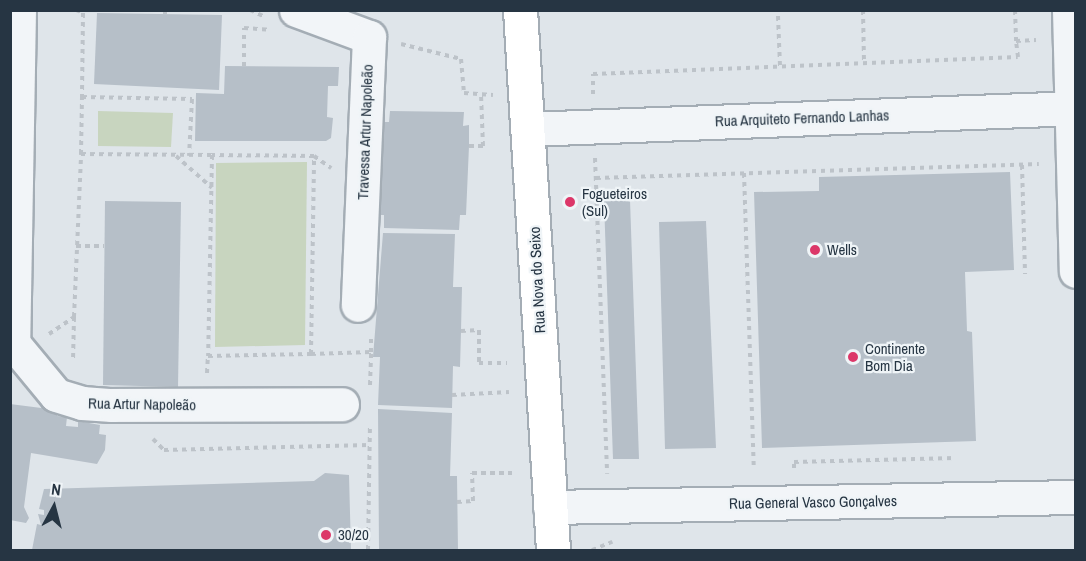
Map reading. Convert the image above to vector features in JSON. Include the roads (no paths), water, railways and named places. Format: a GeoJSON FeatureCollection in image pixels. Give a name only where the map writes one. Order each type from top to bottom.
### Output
{"type":"FeatureCollection","features":[{"type":"Feature","properties":{"kind":"main road","name":"Rua Nova do Seixo"},"geometry":{"type":"LineString","coordinates":[[520,10],[553,550]]}},
{"type":"Feature","properties":{"kind":"street","name":"Rua Artur Napoleão"},"geometry":{"type":"LineString","coordinates":[[19,10],[13,343],[56,395],[82,403],[117,405],[342,404]]}},
{"type":"Feature","properties":{"kind":"street"},"geometry":{"type":"LineString","coordinates":[[1069,10],[1074,108],[1076,271]]}},
{"type":"Feature","properties":{"kind":"street","name":"Travessa Artur Napoleão"},"geometry":{"type":"LineString","coordinates":[[286,20],[369,37],[358,305]]}},
{"type":"Feature","properties":{"kind":"street","name":"Rua Arquiteto Fernando Lanhas"},"geometry":{"type":"LineString","coordinates":[[528,129],[1074,108]]}},
{"type":"Feature","properties":{"kind":"street","name":"Rua General Vasco Gonçalves"},"geometry":{"type":"LineString","coordinates":[[550,507],[1076,496]]}},
{"type":"Feature","properties":{"kind":"place","name":"Fogueteiros (Sul)"},"geometry":{"type":"Point","coordinates":[570,202]}},
{"type":"Feature","properties":{"kind":"place","name":"Wells"},"geometry":{"type":"Point","coordinates":[815,250]}},
{"type":"Feature","properties":{"kind":"place","name":"Continente Bom Dia"},"geometry":{"type":"Point","coordinates":[853,357]}},
{"type":"Feature","properties":{"kind":"place","name":"30/20"},"geometry":{"type":"Point","coordinates":[326,535]}}]}
